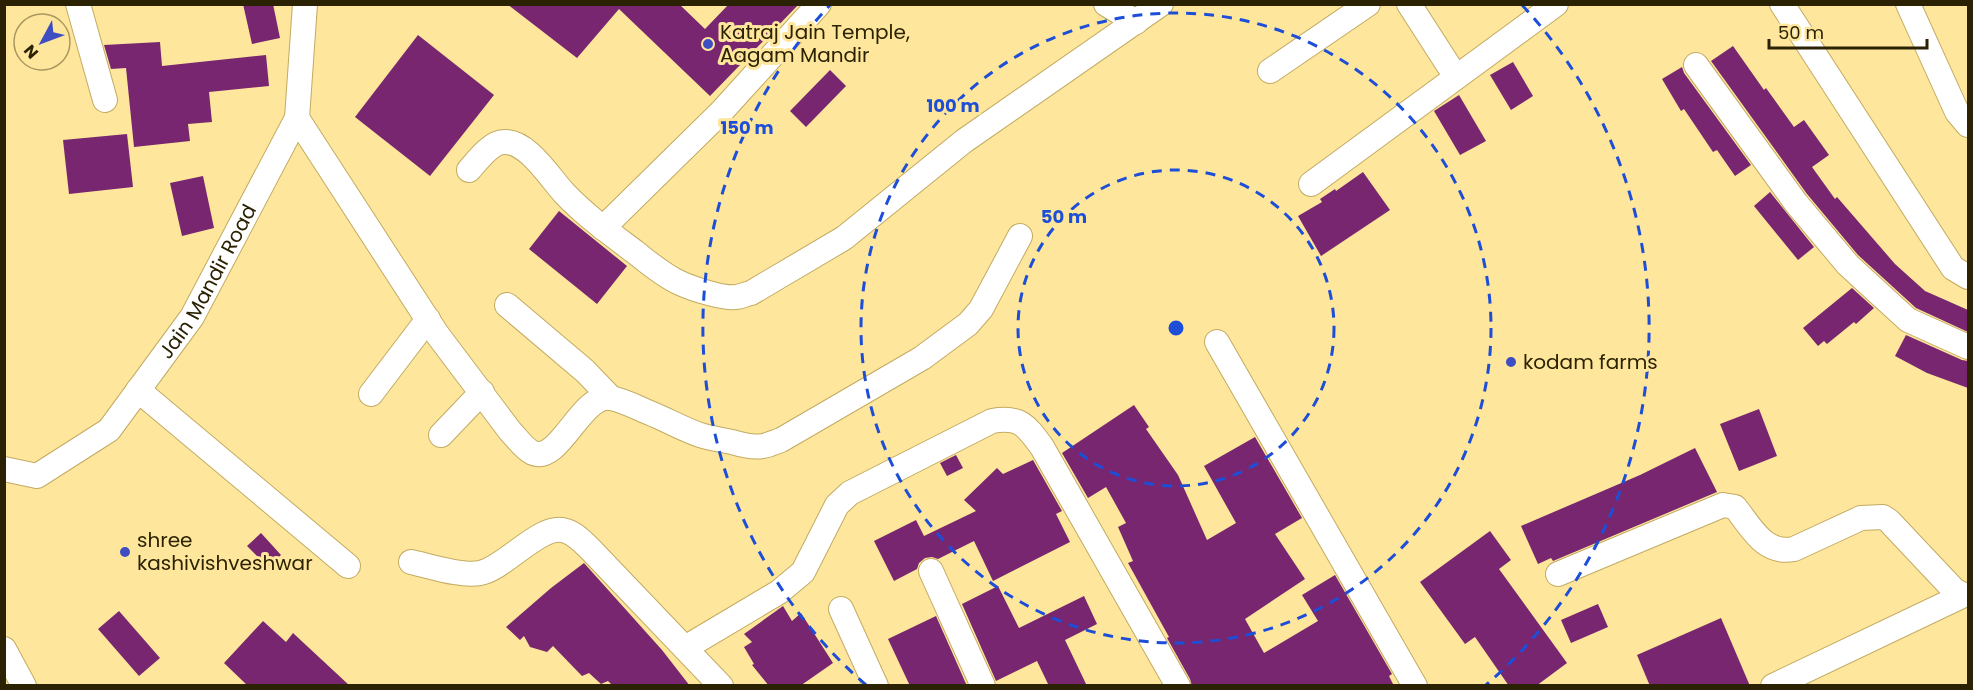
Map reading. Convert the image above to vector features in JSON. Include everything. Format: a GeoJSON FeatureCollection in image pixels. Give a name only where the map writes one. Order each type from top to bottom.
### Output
{"type":"FeatureCollection","features":[{"type":"Feature","properties":{"kind":"street"},"geometry":{"type":"LineString","coordinates":[[78,4],[105,100]]}},
{"type":"Feature","properties":{"kind":"street","name":"Jain Mandir Road"},"geometry":{"type":"LineString","coordinates":[[4,469],[37,476],[109,430],[192,317],[297,118],[305,4]]}},
{"type":"Feature","properties":{"kind":"street"},"geometry":{"type":"LineString","coordinates":[[603,228],[722,111],[819,4]]}},
{"type":"Feature","properties":{"kind":"street"},"geometry":{"type":"LineString","coordinates":[[1106,4],[1136,22]]}},
{"type":"Feature","properties":{"kind":"street"},"geometry":{"type":"LineString","coordinates":[[469,170],[501,141],[520,147],[536,160],[565,194],[603,228],[653,266],[680,283],[717,295],[736,298],[751,293],[844,238],[964,141],[1161,4]]}},
{"type":"Feature","properties":{"kind":"street"},"geometry":{"type":"LineString","coordinates":[[1270,71],[1368,4]]}},
{"type":"Feature","properties":{"kind":"street"},"geometry":{"type":"LineString","coordinates":[[1409,4],[1456,77]]}},
{"type":"Feature","properties":{"kind":"street"},"geometry":{"type":"LineString","coordinates":[[1311,184],[1556,4]]}},
{"type":"Feature","properties":{"kind":"street"},"geometry":{"type":"LineString","coordinates":[[1782,4],[1953,268],[1968,277]]}},
{"type":"Feature","properties":{"kind":"street"},"geometry":{"type":"LineString","coordinates":[[1908,4],[1957,112],[1968,125]]}},
{"type":"Feature","properties":{"kind":"street"},"geometry":{"type":"LineString","coordinates":[[1696,65],[1796,203],[1848,265],[1908,320],[1968,347]]}},
{"type":"Feature","properties":{"kind":"street"},"geometry":{"type":"LineString","coordinates":[[297,118],[428,319],[523,446],[539,454],[555,445],[596,401],[604,398],[611,398],[633,406],[701,435],[749,446],[763,446],[781,440],[922,358],[968,324],[981,309],[1020,236]]}},
{"type":"Feature","properties":{"kind":"street"},"geometry":{"type":"LineString","coordinates":[[507,305],[585,371],[611,398]]}},
{"type":"Feature","properties":{"kind":"street"},"geometry":{"type":"LineString","coordinates":[[371,394],[428,319]]}},
{"type":"Feature","properties":{"kind":"street"},"geometry":{"type":"LineString","coordinates":[[1217,342],[1415,686]]}},
{"type":"Feature","properties":{"kind":"street"},"geometry":{"type":"LineString","coordinates":[[138,390],[348,566]]}},
{"type":"Feature","properties":{"kind":"street"},"geometry":{"type":"LineString","coordinates":[[441,435],[482,392]]}},
{"type":"Feature","properties":{"kind":"street"},"geometry":{"type":"LineString","coordinates":[[684,648],[779,592],[795,580],[803,572],[837,504],[850,493],[992,421],[1007,419],[1018,422],[1031,431],[1042,447],[1178,686]]}},
{"type":"Feature","properties":{"kind":"street"},"geometry":{"type":"LineString","coordinates":[[1558,574],[1723,505],[1735,507],[1754,534],[1783,551],[1794,549],[1861,518],[1882,517],[1895,526],[1955,591],[1966,595]]}},
{"type":"Feature","properties":{"kind":"street"},"geometry":{"type":"LineString","coordinates":[[411,562],[461,572],[479,573],[491,569],[542,535],[555,529],[567,531],[592,551],[721,686]]}},
{"type":"Feature","properties":{"kind":"street"},"geometry":{"type":"LineString","coordinates":[[931,571],[983,686]]}},
{"type":"Feature","properties":{"kind":"street"},"geometry":{"type":"LineString","coordinates":[[1773,686],[1966,595]]}},
{"type":"Feature","properties":{"kind":"street"},"geometry":{"type":"LineString","coordinates":[[841,609],[876,686]]}},
{"type":"Feature","properties":{"kind":"street"},"geometry":{"type":"LineString","coordinates":[[4,649],[24,686]]}},
{"type":"Feature","properties":{"kind":"building"},"geometry":{"type":"Polygon","coordinates":[[[243,4],[273,4],[280,38],[252,44],[243,4]]]}},
{"type":"Feature","properties":{"kind":"building","name":"Katraj Jain Temple, Aagam Mandir"},"geometry":{"type":"Polygon","coordinates":[[[507,4],[679,4],[705,29],[729,4],[799,4],[710,96],[619,9],[577,58],[507,4]]]}},
{"type":"Feature","properties":{"kind":"building"},"geometry":{"type":"Polygon","coordinates":[[[418,35],[494,95],[430,176],[355,117],[418,35]]]}},
{"type":"Feature","properties":{"kind":"building"},"geometry":{"type":"Polygon","coordinates":[[[160,42],[162,66],[266,55],[269,86],[209,92],[212,122],[188,124],[190,141],[134,147],[126,68],[111,69],[104,45],[160,42]]]}},
{"type":"Feature","properties":{"kind":"building"},"geometry":{"type":"Polygon","coordinates":[[[1733,46],[1794,127],[1804,120],[1829,155],[1812,167],[1835,199],[1837,197],[1895,264],[1925,291],[1968,310],[1968,332],[1916,308],[1858,255],[1807,194],[1711,61],[1733,46]]]}},
{"type":"Feature","properties":{"kind":"building"},"geometry":{"type":"Polygon","coordinates":[[[1513,62],[1533,96],[1511,110],[1490,75],[1513,62]]]}},
{"type":"Feature","properties":{"kind":"building"},"geometry":{"type":"Polygon","coordinates":[[[1682,67],[1684,73],[1751,165],[1735,176],[1717,150],[1713,152],[1684,109],[1681,111],[1662,79],[1682,67]]]}},
{"type":"Feature","properties":{"kind":"building"},"geometry":{"type":"Polygon","coordinates":[[[830,70],[846,86],[806,127],[790,111],[830,70]]]}},
{"type":"Feature","properties":{"kind":"building"},"geometry":{"type":"Polygon","coordinates":[[[1459,95],[1486,141],[1460,155],[1434,111],[1459,95]]]}},
{"type":"Feature","properties":{"kind":"building"},"geometry":{"type":"Polygon","coordinates":[[[127,134],[133,187],[69,194],[63,140],[127,134]]]}},
{"type":"Feature","properties":{"kind":"building"},"geometry":{"type":"Polygon","coordinates":[[[1363,172],[1390,210],[1321,256],[1298,216],[1322,202],[1320,199],[1363,172]]]}},
{"type":"Feature","properties":{"kind":"building"},"geometry":{"type":"Polygon","coordinates":[[[203,176],[214,228],[182,236],[170,183],[203,176]]]}},
{"type":"Feature","properties":{"kind":"building"},"geometry":{"type":"Polygon","coordinates":[[[1770,192],[1814,247],[1798,260],[1754,206],[1770,192]]]}},
{"type":"Feature","properties":{"kind":"building"},"geometry":{"type":"Polygon","coordinates":[[[559,211],[627,266],[597,304],[529,249],[559,211]]]}},
{"type":"Feature","properties":{"kind":"building"},"geometry":{"type":"Polygon","coordinates":[[[1852,288],[1874,308],[1827,344],[1824,341],[1818,346],[1803,328],[1852,288]]]}},
{"type":"Feature","properties":{"kind":"building"},"geometry":{"type":"Polygon","coordinates":[[[1906,335],[1968,361],[1968,388],[1927,373],[1895,356],[1906,335]]]}},
{"type":"Feature","properties":{"kind":"building"},"geometry":{"type":"Polygon","coordinates":[[[1134,405],[1149,427],[1146,429],[1178,475],[1207,540],[1236,523],[1204,466],[1255,437],[1302,518],[1275,534],[1305,579],[1245,619],[1264,653],[1318,621],[1302,595],[1335,575],[1392,674],[1389,676],[1394,686],[1192,686],[1167,638],[1169,637],[1128,563],[1133,561],[1118,527],[1126,523],[1106,487],[1088,498],[1062,453],[1134,405]]]}},
{"type":"Feature","properties":{"kind":"building"},"geometry":{"type":"Polygon","coordinates":[[[1759,409],[1777,456],[1739,471],[1720,424],[1759,409]]]}},
{"type":"Feature","properties":{"kind":"building"},"geometry":{"type":"Polygon","coordinates":[[[1695,448],[1717,492],[1553,561],[1551,558],[1538,564],[1521,526],[1640,475],[1695,448]]]}},
{"type":"Feature","properties":{"kind":"building"},"geometry":{"type":"Polygon","coordinates":[[[956,455],[963,468],[947,476],[940,463],[956,455]]]}},
{"type":"Feature","properties":{"kind":"building"},"geometry":{"type":"Polygon","coordinates":[[[1033,460],[1062,511],[1056,514],[1070,542],[993,581],[974,541],[938,559],[925,558],[919,563],[917,569],[894,581],[874,541],[916,520],[924,536],[976,511],[964,500],[997,468],[1003,474],[1033,460]]]}},
{"type":"Feature","properties":{"kind":"building"},"geometry":{"type":"Polygon","coordinates":[[[1490,531],[1511,560],[1499,569],[1567,663],[1536,686],[1509,686],[1475,637],[1465,644],[1420,582],[1490,531]]]}},
{"type":"Feature","properties":{"kind":"building"},"geometry":{"type":"Polygon","coordinates":[[[261,533],[281,555],[268,567],[247,546],[261,533]]]}},
{"type":"Feature","properties":{"kind":"building"},"geometry":{"type":"Polygon","coordinates":[[[584,563],[662,650],[690,686],[613,686],[608,681],[601,684],[589,673],[582,676],[553,646],[547,652],[530,647],[524,636],[520,640],[506,627],[584,563]]]}},
{"type":"Feature","properties":{"kind":"building"},"geometry":{"type":"Polygon","coordinates":[[[998,586],[1019,628],[1084,596],[1097,624],[1065,640],[1087,686],[1049,686],[1037,661],[996,681],[962,604],[998,586]]]}},
{"type":"Feature","properties":{"kind":"building"},"geometry":{"type":"Polygon","coordinates":[[[1598,604],[1608,627],[1571,643],[1561,620],[1598,604]]]}},
{"type":"Feature","properties":{"kind":"building"},"geometry":{"type":"Polygon","coordinates":[[[783,606],[792,621],[801,613],[833,663],[800,686],[769,686],[752,665],[754,664],[744,647],[752,642],[744,634],[783,606]]]}},
{"type":"Feature","properties":{"kind":"building"},"geometry":{"type":"Polygon","coordinates":[[[119,611],[160,658],[139,676],[98,629],[119,611]]]}},
{"type":"Feature","properties":{"kind":"building"},"geometry":{"type":"Polygon","coordinates":[[[936,616],[967,686],[910,686],[888,639],[936,616]]]}},
{"type":"Feature","properties":{"kind":"building"},"geometry":{"type":"Polygon","coordinates":[[[1721,618],[1750,686],[1650,686],[1637,655],[1721,618]]]}},
{"type":"Feature","properties":{"kind":"building"},"geometry":{"type":"Polygon","coordinates":[[[263,621],[286,642],[293,633],[350,686],[248,686],[224,663],[263,621]]]}},
{"type":"Feature","properties":{"kind":"place","name":"Katraj Jain Temple, Aagam Mandir"},"geometry":{"type":"Point","coordinates":[708,44]}},
{"type":"Feature","properties":{"kind":"place","name":"kodam farms"},"geometry":{"type":"Point","coordinates":[1511,362]}},
{"type":"Feature","properties":{"kind":"place","name":"shree kashivishveshwar"},"geometry":{"type":"Point","coordinates":[125,552]}}]}
